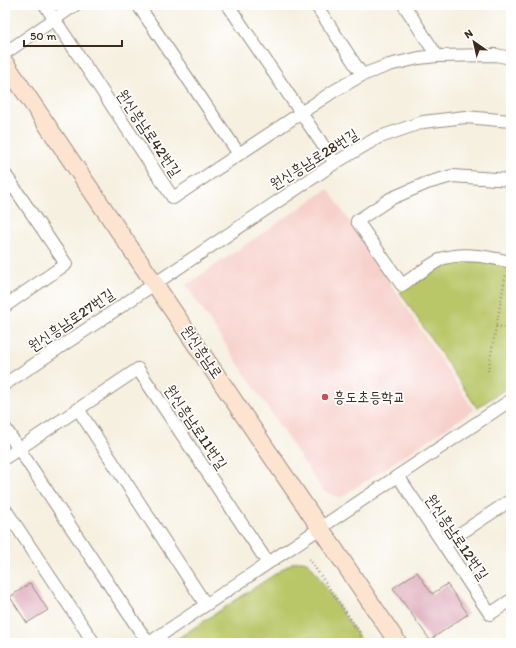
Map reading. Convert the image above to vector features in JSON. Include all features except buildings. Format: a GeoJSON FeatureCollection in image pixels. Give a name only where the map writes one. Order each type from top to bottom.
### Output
{"type":"FeatureCollection","features":[{"type":"Feature","properties":{"kind":"street","name":"원신흥남로42번길"},"geometry":{"type":"LineString","coordinates":[[45,5],[173,198],[334,91],[362,75],[418,58],[437,56],[496,55],[511,58]]}},
{"type":"Feature","properties":{"kind":"street"},"geometry":{"type":"LineString","coordinates":[[5,53],[75,5]]}},
{"type":"Feature","properties":{"kind":"street"},"geometry":{"type":"LineString","coordinates":[[138,5],[239,154]]}},
{"type":"Feature","properties":{"kind":"street"},"geometry":{"type":"LineString","coordinates":[[228,5],[335,163]]}},
{"type":"Feature","properties":{"kind":"street"},"geometry":{"type":"LineString","coordinates":[[316,5],[362,75]]}},
{"type":"Feature","properties":{"kind":"street"},"geometry":{"type":"LineString","coordinates":[[404,5],[437,56]]}},
{"type":"Feature","properties":{"kind":"street","name":"원신흥남로"},"geometry":{"type":"LineString","coordinates":[[5,63],[398,643]]}},
{"type":"Feature","properties":{"kind":"street","name":"원신흥남로28번길"},"geometry":{"type":"LineString","coordinates":[[155,283],[335,163],[376,138],[423,122],[465,117],[511,121]]}},
{"type":"Feature","properties":{"kind":"street"},"geometry":{"type":"LineString","coordinates":[[5,174],[66,264],[6,305]]}},
{"type":"Feature","properties":{"kind":"street"},"geometry":{"type":"LineString","coordinates":[[509,267],[488,257],[469,255],[443,258],[402,285],[357,220],[390,199],[427,183],[452,176],[511,180]]}},
{"type":"Feature","properties":{"kind":"street","name":"원신흥남로27번길"},"geometry":{"type":"LineString","coordinates":[[5,384],[155,283]]}},
{"type":"Feature","properties":{"kind":"street","name":"원신흥남로11번길"},"geometry":{"type":"LineString","coordinates":[[5,458],[138,369],[268,563]]}},
{"type":"Feature","properties":{"kind":"street"},"geometry":{"type":"LineString","coordinates":[[5,428],[149,643],[511,400]]}},
{"type":"Feature","properties":{"kind":"street"},"geometry":{"type":"LineString","coordinates":[[78,409],[206,605]]}},
{"type":"Feature","properties":{"kind":"street","name":"원신흥남로12번길"},"geometry":{"type":"LineString","coordinates":[[398,476],[490,614],[511,600]]}},
{"type":"Feature","properties":{"kind":"street"},"geometry":{"type":"LineString","coordinates":[[444,545],[511,500]]}},
{"type":"Feature","properties":{"kind":"street"},"geometry":{"type":"LineString","coordinates":[[5,510],[94,643]]}},
{"type":"Feature","properties":{"kind":"path"},"geometry":{"type":"LineString","coordinates":[[488,371],[509,267]]}},
{"type":"Feature","properties":{"kind":"path"},"geometry":{"type":"LineString","coordinates":[[496,326],[511,329]]}},
{"type":"Feature","properties":{"kind":"path"},"geometry":{"type":"LineString","coordinates":[[309,559],[359,631],[363,643]]}},
{"type":"Feature","properties":{"kind":"shaded area"},"geometry":{"type":"Polygon","coordinates":[[[328,189],[474,410],[340,498],[323,491],[186,285],[328,189]]]}},
{"type":"Feature","properties":{"kind":"green space"},"geometry":{"type":"Polygon","coordinates":[[[480,260],[511,267],[511,385],[477,408],[400,292],[436,268],[456,261],[480,260]]]}},
{"type":"Feature","properties":{"kind":"green space"},"geometry":{"type":"Polygon","coordinates":[[[299,561],[306,562],[312,567],[360,639],[361,643],[171,643],[292,563],[299,561]]]}},
{"type":"Feature","properties":{"kind":"place","name":"흥도초등학교"},"geometry":{"type":"Point","coordinates":[325,397]}}]}
